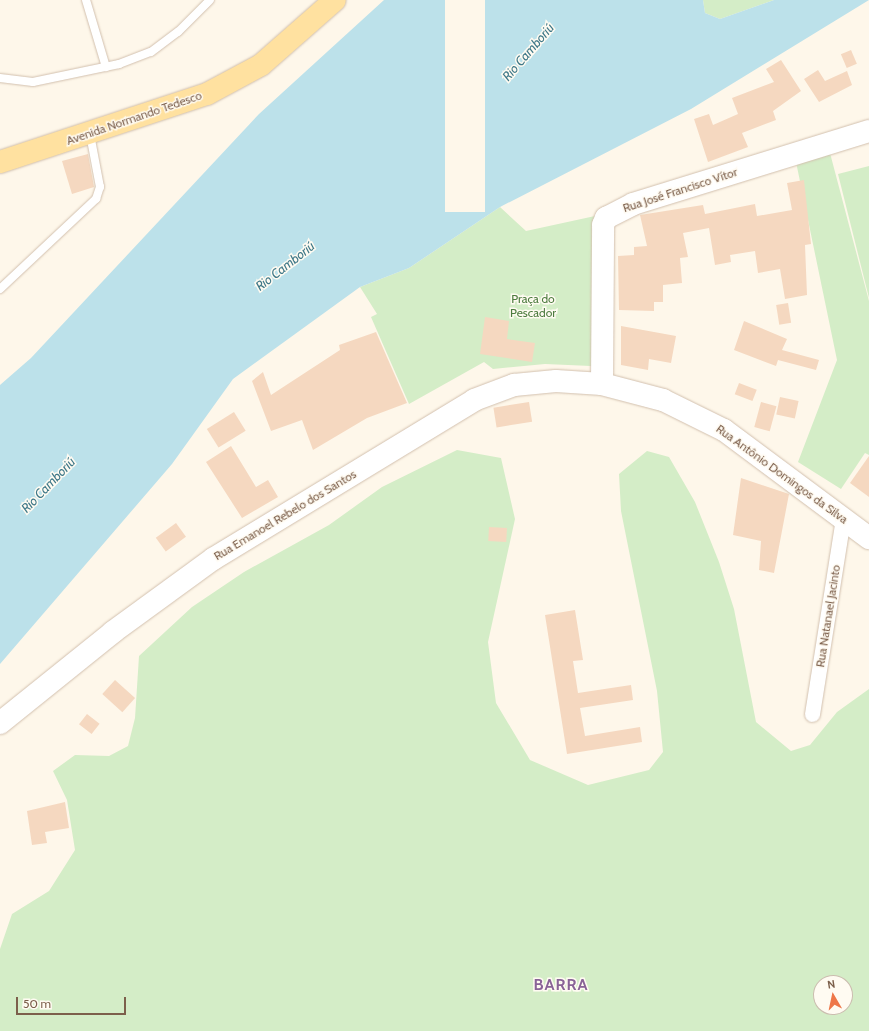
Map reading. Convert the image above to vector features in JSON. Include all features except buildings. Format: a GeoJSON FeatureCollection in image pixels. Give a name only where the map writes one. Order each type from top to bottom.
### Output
{"type":"FeatureCollection","features":[{"type":"Feature","properties":{"kind":"main road","name":"Avenida Normando Tedesco"},"geometry":{"type":"LineString","coordinates":[[0,162],[162,111],[237,79],[261,65],[335,0]]}},
{"type":"Feature","properties":{"kind":"main road","name":"Rua José Francisco Vítor"},"geometry":{"type":"LineString","coordinates":[[602,384],[603,225],[606,218],[632,204],[869,131]]}},
{"type":"Feature","properties":{"kind":"main road","name":"Rua Emanoel Rebelo dos Santos"},"geometry":{"type":"LineString","coordinates":[[0,723],[113,632],[213,559],[474,400],[529,383],[602,384]]}},
{"type":"Feature","properties":{"kind":"main road","name":"Rua Antônio Domingos da Silva"},"geometry":{"type":"LineString","coordinates":[[602,384],[663,400],[724,430],[869,538]]}},
{"type":"Feature","properties":{"kind":"street","name":"Rua Natanael Jacinto"},"geometry":{"type":"LineString","coordinates":[[812,714],[843,518]]}},
{"type":"Feature","properties":{"kind":"lane"},"geometry":{"type":"LineString","coordinates":[[86,0],[106,67]]}},
{"type":"Feature","properties":{"kind":"lane"},"geometry":{"type":"LineString","coordinates":[[0,78],[33,82],[106,67],[151,52],[178,32],[210,0]]}},
{"type":"Feature","properties":{"kind":"lane"},"geometry":{"type":"LineString","coordinates":[[0,289],[96,199],[100,187],[90,134]]}},
{"type":"Feature","properties":{"kind":"green space"},"geometry":{"type":"Polygon","coordinates":[[[703,0],[774,0],[720,19],[705,13],[703,0]]]}},
{"type":"Feature","properties":{"kind":"green space"},"geometry":{"type":"Polygon","coordinates":[[[830,153],[869,301],[869,455],[865,453],[841,489],[798,462],[837,360],[796,162],[830,153]]]}},
{"type":"Feature","properties":{"kind":"green space"},"geometry":{"type":"Polygon","coordinates":[[[869,166],[869,298],[838,174],[869,166]]]}},
{"type":"Feature","properties":{"kind":"green space","name":"Praça do Pescador"},"geometry":{"type":"Polygon","coordinates":[[[500,207],[526,231],[595,216],[591,366],[545,364],[493,369],[484,362],[409,404],[371,317],[377,314],[360,287],[409,268],[500,207]]]}},
{"type":"Feature","properties":{"kind":"green space"},"geometry":{"type":"Polygon","coordinates":[[[457,450],[501,458],[515,519],[488,642],[496,703],[530,760],[588,785],[649,770],[663,752],[657,691],[621,511],[619,474],[647,451],[669,457],[695,502],[719,562],[734,609],[756,722],[791,751],[810,745],[837,712],[869,689],[869,1031],[0,1031],[0,949],[12,914],[49,891],[75,850],[67,800],[53,771],[75,755],[109,756],[128,746],[135,718],[139,656],[192,607],[244,572],[329,525],[382,487],[457,450]]]}},
{"type":"Feature","properties":{"kind":"water","name":"Rio Camboriú"},"geometry":{"type":"Polygon","coordinates":[[[384,0],[703,0],[705,13],[720,19],[774,0],[869,0],[691,109],[500,207],[409,268],[360,287],[233,379],[172,464],[0,664],[0,385],[31,358],[259,114],[384,0]]]}},
{"type":"Feature","properties":{"kind":"pier"},"geometry":{"type":"Polygon","coordinates":[[[445,0],[485,0],[485,212],[445,212],[445,0]]]}},
{"type":"Feature","properties":{"kind":"district","name":"BARRA"},"geometry":{"type":"Point","coordinates":[561,985]}}]}
